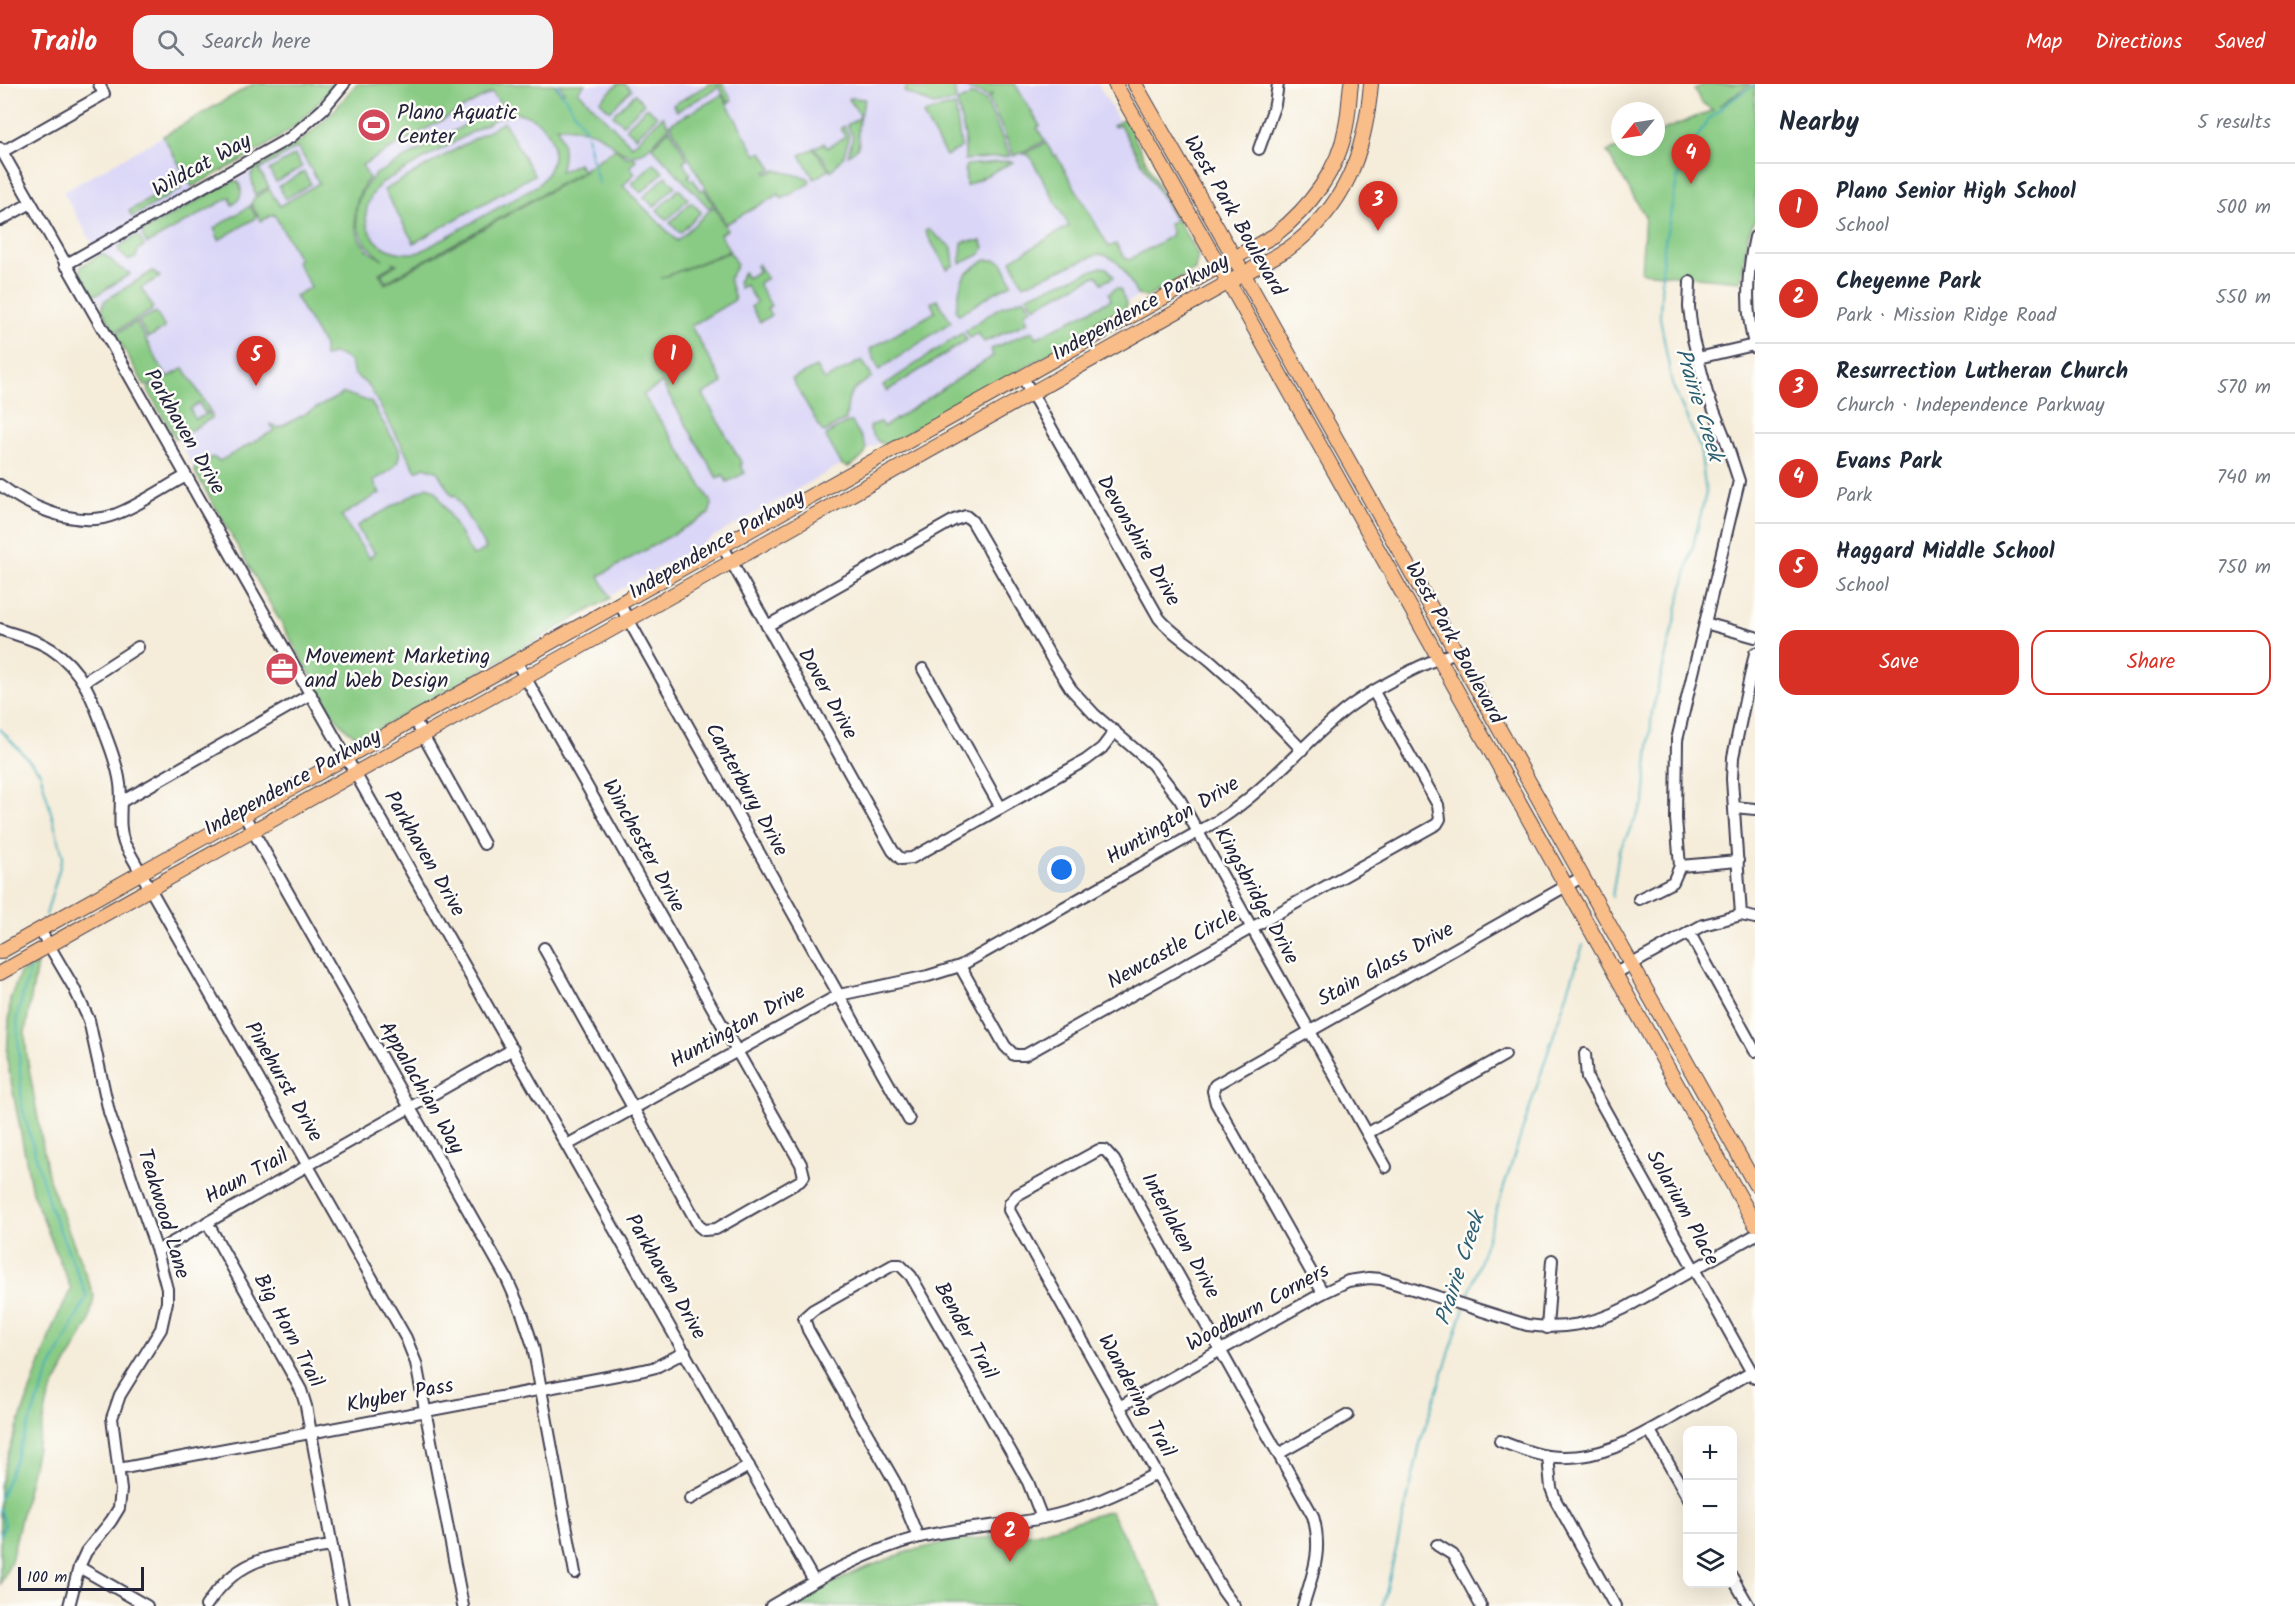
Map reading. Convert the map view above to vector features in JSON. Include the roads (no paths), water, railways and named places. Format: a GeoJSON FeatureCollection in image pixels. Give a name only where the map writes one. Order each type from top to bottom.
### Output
{"type":"FeatureCollection","features":[{"type":"Feature","properties":{"kind":"main road","name":"West Park Boulevard"},"geometry":{"type":"LineString","coordinates":[[1115,84],[1220,267],[1755,1224]]}},
{"type":"Feature","properties":{"kind":"main road","name":"West Park Boulevard"},"geometry":{"type":"LineString","coordinates":[[1134,84],[1235,258],[1755,1184]]}},
{"type":"Feature","properties":{"kind":"main road","name":"Independence Parkway"},"geometry":{"type":"LineString","coordinates":[[0,954],[1275,234],[1292,221],[1331,171],[1346,129],[1351,84]]}},
{"type":"Feature","properties":{"kind":"main road","name":"Independence Parkway"},"geometry":{"type":"LineString","coordinates":[[4,971],[1288,249],[1308,235],[1335,203],[1347,182],[1367,124],[1371,84]]}},
{"type":"Feature","properties":{"kind":"main road"},"geometry":{"type":"LineString","coordinates":[[1140,311],[1149,327]]}},
{"type":"Feature","properties":{"kind":"street"},"geometry":{"type":"LineString","coordinates":[[1,150],[104,94],[99,84]]}},
{"type":"Feature","properties":{"kind":"street","name":"Wildcat Way"},"geometry":{"type":"LineString","coordinates":[[65,265],[291,137],[323,110],[344,84]]}},
{"type":"Feature","properties":{"kind":"street"},"geometry":{"type":"LineString","coordinates":[[1259,149],[1275,104],[1278,84]]}},
{"type":"Feature","properties":{"kind":"street","name":"Parkhaven Drive"},"geometry":{"type":"LineString","coordinates":[[1,150],[814,1581]]}},
{"type":"Feature","properties":{"kind":"street"},"geometry":{"type":"LineString","coordinates":[[0,220],[31,203]]}},
{"type":"Feature","properties":{"kind":"street"},"geometry":{"type":"LineString","coordinates":[[1698,358],[1755,347],[1751,333],[1749,289],[1750,261],[1755,237]]}},
{"type":"Feature","properties":{"kind":"street"},"geometry":{"type":"LineString","coordinates":[[1639,899],[1673,882],[1680,866],[1676,819],[1677,740],[1739,481],[1707,393],[1698,358],[1690,323],[1690,282]]}},
{"type":"Feature","properties":{"kind":"street","name":"Devonshire Drive"},"geometry":{"type":"LineString","coordinates":[[1023,378],[1159,618],[1167,628],[1210,660],[1243,689],[1302,750]]}},
{"type":"Feature","properties":{"kind":"street"},"geometry":{"type":"LineString","coordinates":[[0,485],[43,511],[72,518],[104,518],[186,476]]}},
{"type":"Feature","properties":{"kind":"street","name":"Kingsbridge Drive"},"geometry":{"type":"LineString","coordinates":[[767,626],[954,520],[966,516],[978,528],[1061,674],[1082,702],[1152,764],[1167,782],[1198,832],[1386,1167]]}},
{"type":"Feature","properties":{"kind":"street","name":"Dover Drive"},"geometry":{"type":"LineString","coordinates":[[722,545],[893,850],[901,859],[912,858],[1002,808]]}},
{"type":"Feature","properties":{"kind":"street","name":"Canterbury Drive"},"geometry":{"type":"LineString","coordinates":[[619,603],[909,1120]]}},
{"type":"Feature","properties":{"kind":"street"},"geometry":{"type":"LineString","coordinates":[[1705,623],[1755,637]]}},
{"type":"Feature","properties":{"kind":"street","name":"Pinehurst Drive"},"geometry":{"type":"LineString","coordinates":[[0,629],[50,648],[75,670],[84,682],[115,760],[121,787],[121,836],[406,1338],[416,1363],[463,1606]]}},
{"type":"Feature","properties":{"kind":"street"},"geometry":{"type":"LineString","coordinates":[[84,682],[138,647]]}},
{"type":"Feature","properties":{"kind":"street","name":"Huntington Drive"},"geometry":{"type":"LineString","coordinates":[[567,1144],[839,995],[928,976],[960,966],[1198,832],[1249,800],[1345,710],[1438,657],[1455,653]]}},
{"type":"Feature","properties":{"kind":"street"},"geometry":{"type":"LineString","coordinates":[[1741,915],[1733,757],[1737,732],[1752,687],[1755,653]]}},
{"type":"Feature","properties":{"kind":"street","name":"Winchester Drive"},"geometry":{"type":"LineString","coordinates":[[516,661],[804,1170],[804,1176],[784,1191],[717,1228],[704,1230],[696,1220],[633,1108]]}},
{"type":"Feature","properties":{"kind":"street"},"geometry":{"type":"LineString","coordinates":[[923,669],[1002,808],[1094,754],[1115,731]]}},
{"type":"Feature","properties":{"kind":"street","name":"Newcastle Circle"},"geometry":{"type":"LineString","coordinates":[[960,966],[1005,1046],[1009,1052],[1019,1056],[1437,824],[1440,819],[1438,805],[1374,692]]}},
{"type":"Feature","properties":{"kind":"street"},"geometry":{"type":"LineString","coordinates":[[121,802],[311,694]]}},
{"type":"Feature","properties":{"kind":"street"},"geometry":{"type":"LineString","coordinates":[[414,719],[484,844]]}},
{"type":"Feature","properties":{"kind":"street"},"geometry":{"type":"LineString","coordinates":[[1734,807],[1755,809]]}},
{"type":"Feature","properties":{"kind":"street","name":"Appalachian Way"},"geometry":{"type":"LineString","coordinates":[[244,815],[507,1280],[522,1313],[541,1388],[575,1574]]}},
{"type":"Feature","properties":{"kind":"street"},"geometry":{"type":"LineString","coordinates":[[1680,866],[1738,861]]}},
{"type":"Feature","properties":{"kind":"street","name":"Stain Glass Drive"},"geometry":{"type":"LineString","coordinates":[[1323,1293],[1216,1103],[1213,1091],[1219,1082],[1582,878]]}},
{"type":"Feature","properties":{"kind":"street"},"geometry":{"type":"LineString","coordinates":[[1614,974],[1689,932],[1710,923],[1741,915],[1755,918]]}},
{"type":"Feature","properties":{"kind":"street","name":"Teakwood Lane"},"geometry":{"type":"LineString","coordinates":[[40,930],[74,988],[89,1020],[109,1112],[157,1251],[167,1289],[165,1316],[161,1329],[120,1395],[112,1418],[121,1490],[118,1508],[111,1521],[86,1552],[79,1567],[69,1606]]}},
{"type":"Feature","properties":{"kind":"street"},"geometry":{"type":"LineString","coordinates":[[1689,932],[1755,1051]]}},
{"type":"Feature","properties":{"kind":"street"},"geometry":{"type":"LineString","coordinates":[[544,948],[633,1108]]}},
{"type":"Feature","properties":{"kind":"street"},"geometry":{"type":"LineString","coordinates":[[0,954],[4,971]]}},
{"type":"Feature","properties":{"kind":"street","name":"Haun Trail"},"geometry":{"type":"LineString","coordinates":[[157,1251],[513,1049]]}},
{"type":"Feature","properties":{"kind":"street","name":"Solarium Place"},"geometry":{"type":"LineString","coordinates":[[1585,1054],[1587,1078],[1753,1375]]}},
{"type":"Feature","properties":{"kind":"street"},"geometry":{"type":"LineString","coordinates":[[1368,1133],[1504,1055]]}},
{"type":"Feature","properties":{"kind":"street","name":"Interlaken Drive"},"geometry":{"type":"LineString","coordinates":[[1010,1203],[1017,1195],[1092,1152],[1104,1150],[1114,1160],[1304,1497],[1318,1534],[1319,1551],[1303,1606]]}},
{"type":"Feature","properties":{"kind":"street","name":"Wandering Trail"},"geometry":{"type":"LineString","coordinates":[[1010,1203],[1009,1210],[1013,1218],[1234,1606]]}},
{"type":"Feature","properties":{"kind":"street","name":"Big Horn Trail"},"geometry":{"type":"LineString","coordinates":[[207,1222],[295,1377],[306,1406],[343,1606]]}},
{"type":"Feature","properties":{"kind":"street","name":"Woodburn Corners"},"geometry":{"type":"LineString","coordinates":[[1119,1407],[1348,1281],[1369,1278],[1394,1282],[1512,1321],[1547,1328],[1576,1326],[1609,1316],[1755,1235]]}},
{"type":"Feature","properties":{"kind":"street"},"geometry":{"type":"LineString","coordinates":[[1547,1328],[1552,1260]]}},
{"type":"Feature","properties":{"kind":"street","name":"Bender Trail"},"geometry":{"type":"LineString","coordinates":[[918,1538],[896,1484],[808,1330],[804,1318],[813,1310],[887,1268],[900,1265],[906,1269],[1028,1482],[1042,1518]]}},
{"type":"Feature","properties":{"kind":"street","name":"Khyber Pass"},"geometry":{"type":"LineString","coordinates":[[119,1468],[644,1370],[656,1367],[685,1352]]}},
{"type":"Feature","properties":{"kind":"street"},"geometry":{"type":"LineString","coordinates":[[1500,1441],[1548,1456],[1572,1457],[1600,1453],[1625,1444],[1753,1375]]}},
{"type":"Feature","properties":{"kind":"street"},"geometry":{"type":"LineString","coordinates":[[1280,1454],[1348,1415]]}},
{"type":"Feature","properties":{"kind":"street"},"geometry":{"type":"LineString","coordinates":[[1650,1431],[1683,1488]]}},
{"type":"Feature","properties":{"kind":"street"},"geometry":{"type":"LineString","coordinates":[[1548,1456],[1550,1482],[1556,1501],[1616,1606]]}},
{"type":"Feature","properties":{"kind":"street"},"geometry":{"type":"LineString","coordinates":[[690,1499],[749,1466]]}},
{"type":"Feature","properties":{"kind":"street"},"geometry":{"type":"LineString","coordinates":[[771,1606],[860,1557],[950,1530],[1042,1518],[1099,1501],[1157,1473]]}},
{"type":"Feature","properties":{"kind":"street"},"geometry":{"type":"LineString","coordinates":[[1437,1545],[1453,1555],[1481,1606]]}},
{"type":"Feature","properties":{"kind":"street"},"geometry":{"type":"LineString","coordinates":[[206,1606],[216,1590],[238,1570],[270,1557],[331,1546]]}},
{"type":"Feature","properties":{"kind":"street"},"geometry":{"type":"LineString","coordinates":[[79,1567],[147,1606]]}},
{"type":"Feature","properties":{"kind":"street"},"geometry":{"type":"LineString","coordinates":[[1737,1586],[1749,1606]]}},
{"type":"Feature","properties":{"kind":"waterway"},"geometry":{"type":"LineString","coordinates":[[556,84],[586,130]]}},
{"type":"Feature","properties":{"kind":"waterway","name":"Prairie Creek"},"geometry":{"type":"LineString","coordinates":[[1612,897],[1619,851],[1644,802],[1652,712],[1706,493],[1700,448],[1672,384],[1660,317],[1663,252],[1677,180],[1696,139],[1708,120],[1755,84]]}},
{"type":"Feature","properties":{"kind":"waterway"},"geometry":{"type":"LineString","coordinates":[[587,135],[592,161]]}},
{"type":"Feature","properties":{"kind":"waterway"},"geometry":{"type":"LineString","coordinates":[[593,165],[599,183]]}},
{"type":"Feature","properties":{"kind":"waterway"},"geometry":{"type":"LineString","coordinates":[[0,729],[40,772],[63,856],[46,915]]}},
{"type":"Feature","properties":{"kind":"waterway","name":"Prairie Creek"},"geometry":{"type":"LineString","coordinates":[[1466,1303],[1583,945]]}},
{"type":"Feature","properties":{"kind":"waterway"},"geometry":{"type":"LineString","coordinates":[[0,1499],[50,1369],[87,1296],[50,1207],[22,1107],[17,1017],[30,969]]}},
{"type":"Feature","properties":{"kind":"waterway","name":"Prairie Creek"},"geometry":{"type":"LineString","coordinates":[[1383,1606],[1421,1440],[1464,1308]]}},
{"type":"Feature","properties":{"kind":"waterway"},"geometry":{"type":"LineString","coordinates":[[0,1508],[5,1525],[0,1535]]}},
{"type":"Feature","properties":{"kind":"place","name":"Plano Aquatic Center"},"geometry":{"type":"Point","coordinates":[374,125]}},
{"type":"Feature","properties":{"kind":"place","name":"Evans Park"},"geometry":{"type":"Point","coordinates":[1691,184]}},
{"type":"Feature","properties":{"kind":"place","name":"Resurrection Lutheran Church"},"geometry":{"type":"Point","coordinates":[1378,231]}},
{"type":"Feature","properties":{"kind":"place","name":"Plano Senior High School"},"geometry":{"type":"Point","coordinates":[673,385]}},
{"type":"Feature","properties":{"kind":"place","name":"Haggard Middle School"},"geometry":{"type":"Point","coordinates":[256,386]}},
{"type":"Feature","properties":{"kind":"place","name":"Movement Marketing and Web Design"},"geometry":{"type":"Point","coordinates":[282,669]}},
{"type":"Feature","properties":{"kind":"place","name":"Cheyenne Park"},"geometry":{"type":"Point","coordinates":[1010,1562]}}]}
